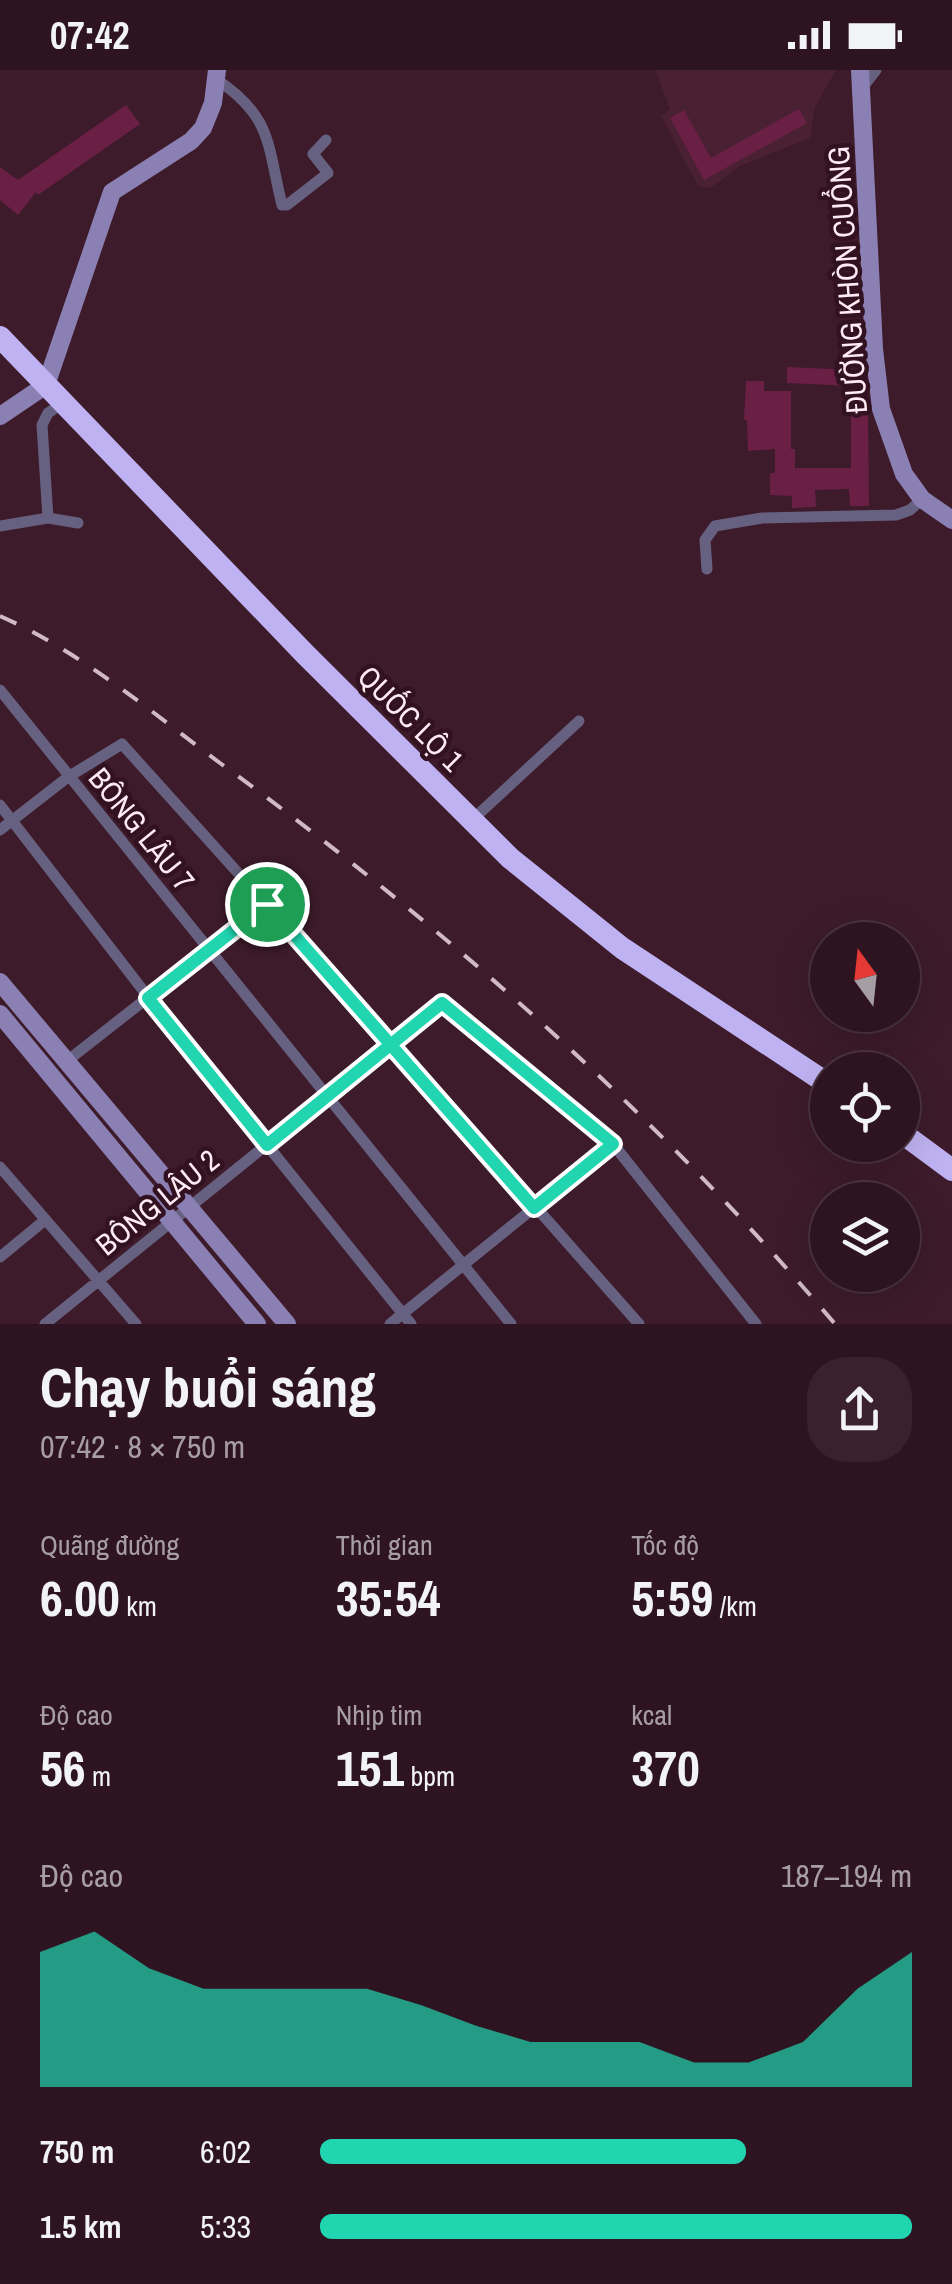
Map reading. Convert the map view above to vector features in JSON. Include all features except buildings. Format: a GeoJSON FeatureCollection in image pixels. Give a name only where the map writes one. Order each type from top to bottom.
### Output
{"type":"FeatureCollection","features":[{"type":"Feature","properties":{"kind":"highway","name":"QUỐC LỘ 1"},"geometry":{"type":"LineString","coordinates":[[0,336],[305,654],[472,821],[568,908],[810,1072]]}},
{"type":"Feature","properties":{"kind":"highway"},"geometry":{"type":"LineString","coordinates":[[920,1147],[952,1170]]}},
{"type":"Feature","properties":{"kind":"main road"},"geometry":{"type":"LineString","coordinates":[[0,416],[46,385],[112,192],[190,141],[203,128],[210,116],[216,75]]}},
{"type":"Feature","properties":{"kind":"main road","name":"ĐƯỜNG KHÒN CUỔNG"},"geometry":{"type":"LineString","coordinates":[[861,79],[874,349],[884,422],[904,474],[922,499],[952,520]]}},
{"type":"Feature","properties":{"kind":"main road"},"geometry":{"type":"LineString","coordinates":[[0,982],[286,1324]]}},
{"type":"Feature","properties":{"kind":"main road"},"geometry":{"type":"LineString","coordinates":[[0,1014],[170,1224],[257,1324]]}},
{"type":"Feature","properties":{"kind":"street"},"geometry":{"type":"LineString","coordinates":[[861,79],[876,70]]}},
{"type":"Feature","properties":{"kind":"street"},"geometry":{"type":"LineString","coordinates":[[216,75],[238,94],[266,130],[282,205],[328,173],[313,154],[326,140]]}},
{"type":"Feature","properties":{"kind":"street"},"geometry":{"type":"LineString","coordinates":[[48,518],[42,425],[48,413],[64,402]]}},
{"type":"Feature","properties":{"kind":"street"},"geometry":{"type":"LineString","coordinates":[[707,569],[706,540],[715,526],[762,518],[896,515],[910,510],[922,499]]}},
{"type":"Feature","properties":{"kind":"street"},"geometry":{"type":"LineString","coordinates":[[0,526],[48,518],[78,523]]}},
{"type":"Feature","properties":{"kind":"street","name":"BÔNG LÂU 7"},"geometry":{"type":"LineString","coordinates":[[0,690],[511,1324]]}},
{"type":"Feature","properties":{"kind":"street"},"geometry":{"type":"LineString","coordinates":[[472,821],[579,721]]}},
{"type":"Feature","properties":{"kind":"street"},"geometry":{"type":"LineString","coordinates":[[0,830],[68,777],[122,744],[638,1324]]}},
{"type":"Feature","properties":{"kind":"street"},"geometry":{"type":"LineString","coordinates":[[0,805],[148,998],[406,1319]]}},
{"type":"Feature","properties":{"kind":"street"},"geometry":{"type":"LineString","coordinates":[[66,1062],[267,904]]}},
{"type":"Feature","properties":{"kind":"street","name":"BÔNG LÂU 2"},"geometry":{"type":"LineString","coordinates":[[46,1324],[442,1003],[613,1144]]}},
{"type":"Feature","properties":{"kind":"street"},"geometry":{"type":"LineString","coordinates":[[390,1324],[406,1319],[463,1264],[613,1144],[753,1319],[738,1324]]}},
{"type":"Feature","properties":{"kind":"street"},"geometry":{"type":"LineString","coordinates":[[0,1168],[136,1324]]}},
{"type":"Feature","properties":{"kind":"street"},"geometry":{"type":"LineString","coordinates":[[0,1257],[45,1220]]}},
{"type":"Feature","properties":{"kind":"shaded area"},"geometry":{"type":"Polygon","coordinates":[[[655,70],[836,70],[815,107],[810,138],[740,166],[711,188],[698,186],[661,116],[670,109],[655,70]]]}},
{"type":"Feature","properties":{"kind":"railway"},"geometry":{"type":"LineString","coordinates":[[0,616],[59,647],[141,703],[304,825],[466,957],[621,1097],[695,1170],[835,1324]]}},
{"type":"Feature","properties":{"kind":"route"},"geometry":{"type":"LineString","coordinates":[[267,904],[148,998],[267,1145],[392,1044],[442,1003],[613,1144],[534,1208],[392,1044],[267,904]]}}]}
